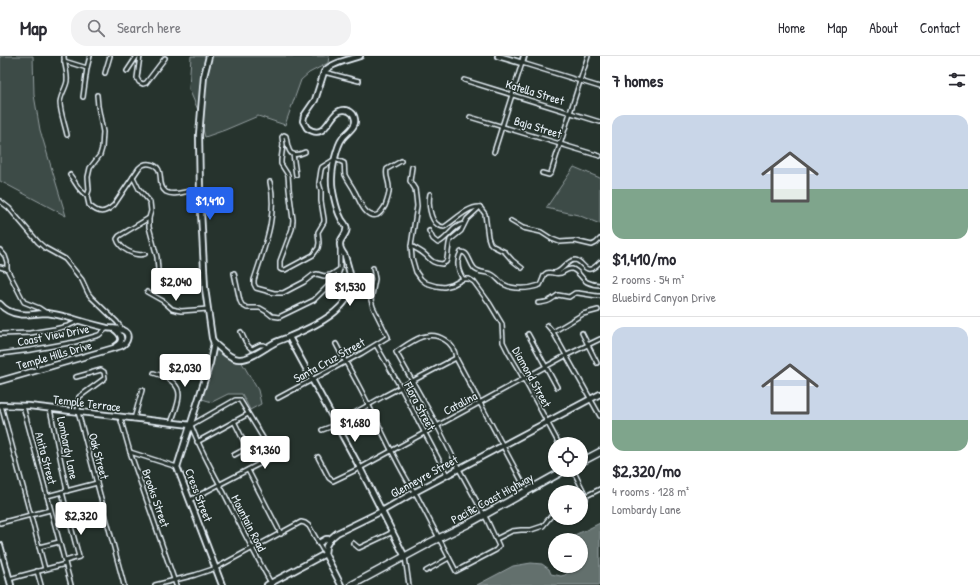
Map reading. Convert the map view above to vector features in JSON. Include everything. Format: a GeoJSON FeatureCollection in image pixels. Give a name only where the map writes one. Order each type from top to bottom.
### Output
{"type":"FeatureCollection","features":[{"type":"Feature","properties":{"kind":"highway"},"geometry":{"type":"LineString","coordinates":[[588,458],[600,452]]}},
{"type":"Feature","properties":{"kind":"highway","name":"Pacific Coast Highway"},"geometry":{"type":"LineString","coordinates":[[352,585],[468,524],[552,477]]}},
{"type":"Feature","properties":{"kind":"street"},"geometry":{"type":"LineString","coordinates":[[64,56],[67,80],[60,102],[68,135]]}},
{"type":"Feature","properties":{"kind":"street"},"geometry":{"type":"LineString","coordinates":[[82,97],[90,56]]}},
{"type":"Feature","properties":{"kind":"street"},"geometry":{"type":"LineString","coordinates":[[105,73],[110,56]]}},
{"type":"Feature","properties":{"kind":"street"},"geometry":{"type":"LineString","coordinates":[[138,56],[137,78],[139,82],[143,84],[146,83],[164,58]]}},
{"type":"Feature","properties":{"kind":"street"},"geometry":{"type":"LineString","coordinates":[[127,71],[138,56]]}},
{"type":"Feature","properties":{"kind":"street"},"geometry":{"type":"LineString","coordinates":[[209,56],[204,76],[199,135],[204,283],[214,343],[226,353],[239,360],[257,354],[277,341],[289,337],[323,320],[335,311],[345,301],[350,290],[351,280],[345,257],[340,248]]}},
{"type":"Feature","properties":{"kind":"street"},"geometry":{"type":"LineString","coordinates":[[234,273],[242,305],[247,308],[260,308],[272,316],[277,317],[314,300],[338,275],[340,269],[340,241],[347,230],[340,218],[332,184],[332,172],[340,143],[355,124],[355,118],[349,111],[339,111],[324,129],[315,132],[307,128],[303,121],[304,116],[315,100],[326,68],[360,56]]}},
{"type":"Feature","properties":{"kind":"street"},"geometry":{"type":"LineString","coordinates":[[498,56],[600,87]]}},
{"type":"Feature","properties":{"kind":"street"},"geometry":{"type":"LineString","coordinates":[[494,152],[524,56]]}},
{"type":"Feature","properties":{"kind":"street"},"geometry":{"type":"LineString","coordinates":[[542,173],[549,175],[552,173],[588,56]]}},
{"type":"Feature","properties":{"kind":"street"},"geometry":{"type":"LineString","coordinates":[[64,61],[87,68]]}},
{"type":"Feature","properties":{"kind":"street"},"geometry":{"type":"LineString","coordinates":[[324,72],[359,82]]}},
{"type":"Feature","properties":{"kind":"street","name":"Katella Street"},"geometry":{"type":"LineString","coordinates":[[464,80],[600,122]]}},
{"type":"Feature","properties":{"kind":"street"},"geometry":{"type":"LineString","coordinates":[[98,95],[98,106],[103,127],[103,141],[100,155],[90,168],[88,177],[89,190],[87,196],[89,205],[94,210],[104,212],[110,209],[139,168],[143,164],[148,163],[156,166],[160,172],[161,187],[164,191],[173,194],[190,191],[200,192]]}},
{"type":"Feature","properties":{"kind":"street","name":"Baja Street"},"geometry":{"type":"LineString","coordinates":[[470,117],[600,156]]}},
{"type":"Feature","properties":{"kind":"street"},"geometry":{"type":"LineString","coordinates":[[296,175],[293,154],[287,148],[286,136],[284,135],[282,138],[283,145],[281,160],[288,175],[293,220],[292,229],[280,261],[280,269],[282,270],[285,270],[313,255],[318,248],[319,230],[324,222],[319,183],[321,170],[322,167],[335,159]]}},
{"type":"Feature","properties":{"kind":"street"},"geometry":{"type":"LineString","coordinates":[[293,154],[305,152]]}},
{"type":"Feature","properties":{"kind":"street"},"geometry":{"type":"LineString","coordinates":[[335,159],[344,163],[345,175],[364,210],[372,215],[379,213],[386,205],[389,190],[386,174],[387,169],[401,161]]}},
{"type":"Feature","properties":{"kind":"street"},"geometry":{"type":"LineString","coordinates":[[412,167],[410,181],[415,189],[417,206],[411,246],[412,258],[416,272],[426,283],[444,287],[452,285],[463,279],[458,270],[459,255],[461,252],[465,252],[476,270],[493,275],[505,285],[534,288],[540,285],[545,274],[549,272],[561,274],[572,269],[587,282],[600,285]]}},
{"type":"Feature","properties":{"kind":"street"},"geometry":{"type":"LineString","coordinates":[[70,175],[78,189],[87,196]]}},
{"type":"Feature","properties":{"kind":"street"},"geometry":{"type":"LineString","coordinates":[[133,177],[139,190],[150,202],[151,211],[149,227],[157,257],[158,270]]}},
{"type":"Feature","properties":{"kind":"street"},"geometry":{"type":"LineString","coordinates":[[270,182],[273,202],[272,222],[254,280],[256,288],[274,293],[283,293],[304,282],[313,275],[331,275],[340,269]]}},
{"type":"Feature","properties":{"kind":"street"},"geometry":{"type":"LineString","coordinates":[[430,194],[429,201],[433,216],[438,225],[442,227],[446,226],[473,208],[480,207]]}},
{"type":"Feature","properties":{"kind":"street"},"geometry":{"type":"LineString","coordinates":[[0,201],[9,208],[38,242],[45,248],[65,259],[82,280],[91,297],[117,322],[122,329]]}},
{"type":"Feature","properties":{"kind":"street"},"geometry":{"type":"LineString","coordinates":[[411,246],[434,262],[442,264],[446,262],[448,244],[450,240],[461,230],[467,219],[480,207]]}},
{"type":"Feature","properties":{"kind":"street"},"geometry":{"type":"LineString","coordinates":[[480,207],[485,214],[490,243],[505,252],[522,268]]}},
{"type":"Feature","properties":{"kind":"street"},"geometry":{"type":"LineString","coordinates":[[144,254],[141,255],[126,250],[118,243],[117,239],[119,236],[149,218]]}},
{"type":"Feature","properties":{"kind":"street"},"geometry":{"type":"LineString","coordinates":[[511,221],[523,228],[541,232],[560,242],[575,241],[592,245],[596,244],[600,239]]}},
{"type":"Feature","properties":{"kind":"street"},"geometry":{"type":"LineString","coordinates":[[429,231],[433,239],[438,243],[442,242],[460,224],[464,224]]}},
{"type":"Feature","properties":{"kind":"street"},"geometry":{"type":"LineString","coordinates":[[0,250],[5,256],[7,269],[24,302],[39,308],[46,314]]}},
{"type":"Feature","properties":{"kind":"street"},"geometry":{"type":"LineString","coordinates":[[554,273],[570,261],[574,260],[585,269],[596,266],[600,262]]}},
{"type":"Feature","properties":{"kind":"street"},"geometry":{"type":"LineString","coordinates":[[0,267],[7,269]]}},
{"type":"Feature","properties":{"kind":"street","name":"Santa Cruz Street"},"geometry":{"type":"LineString","coordinates":[[278,398],[388,337],[375,311],[372,300],[375,279],[373,268]]}},
{"type":"Feature","properties":{"kind":"street","name":"Diamond Street"},"geometry":{"type":"LineString","coordinates":[[463,279],[470,279],[474,282],[502,324],[503,342],[555,437]]}},
{"type":"Feature","properties":{"kind":"street"},"geometry":{"type":"LineString","coordinates":[[147,292],[163,301],[172,309],[208,310]]}},
{"type":"Feature","properties":{"kind":"street"},"geometry":{"type":"LineString","coordinates":[[538,302],[551,301],[558,295],[569,297],[575,293],[600,296]]}},
{"type":"Feature","properties":{"kind":"street","name":"Temple Hills Drive"},"geometry":{"type":"LineString","coordinates":[[0,304],[4,309],[18,314],[57,315],[107,328],[122,329],[128,335],[128,340],[121,346],[0,381]]}},
{"type":"Feature","properties":{"kind":"street"},"geometry":{"type":"LineString","coordinates":[[553,332],[584,314],[598,310]]}},
{"type":"Feature","properties":{"kind":"street"},"geometry":{"type":"LineString","coordinates":[[0,334],[30,333],[55,329],[68,326],[79,321]]}},
{"type":"Feature","properties":{"kind":"street"},"geometry":{"type":"LineString","coordinates":[[113,348],[118,345],[121,340],[121,336],[114,329],[117,322]]}},
{"type":"Feature","properties":{"kind":"street"},"geometry":{"type":"LineString","coordinates":[[547,325],[567,355],[600,416]]}},
{"type":"Feature","properties":{"kind":"street","name":"Coast View Drive"},"geometry":{"type":"LineString","coordinates":[[0,354],[75,342],[99,335],[107,328]]}},
{"type":"Feature","properties":{"kind":"street"},"geometry":{"type":"LineString","coordinates":[[241,332],[247,345],[250,347],[252,348],[264,345],[267,348]]}},
{"type":"Feature","properties":{"kind":"street"},"geometry":{"type":"LineString","coordinates":[[582,333],[598,363]]}},
{"type":"Feature","properties":{"kind":"street"},"geometry":{"type":"LineString","coordinates":[[528,334],[557,387]]}},
{"type":"Feature","properties":{"kind":"street"},"geometry":{"type":"LineString","coordinates":[[336,344],[456,571],[496,550],[499,546],[484,514],[437,425],[396,352],[418,338],[427,335],[442,337],[448,342],[527,491]]}},
{"type":"Feature","properties":{"kind":"street"},"geometry":{"type":"LineString","coordinates":[[289,337],[393,532],[405,557],[409,585]]}},
{"type":"Feature","properties":{"kind":"street","name":"Catalina"},"geometry":{"type":"LineString","coordinates":[[318,457],[329,478],[333,481],[360,468],[567,355],[600,339]]}},
{"type":"Feature","properties":{"kind":"street","name":"Cress Street"},"geometry":{"type":"LineString","coordinates":[[214,343],[191,425],[177,467],[222,585]]}},
{"type":"Feature","properties":{"kind":"street","name":"Flora Street"},"geometry":{"type":"LineString","coordinates":[[376,345],[401,388],[447,475]]}},
{"type":"Feature","properties":{"kind":"street"},"geometry":{"type":"LineString","coordinates":[[322,430],[336,424],[456,358]]}},
{"type":"Feature","properties":{"kind":"street","name":"Oak Street"},"geometry":{"type":"LineString","coordinates":[[76,377],[101,370],[104,372],[105,378],[79,397],[78,412],[124,585]]}},
{"type":"Feature","properties":{"kind":"street"},"geometry":{"type":"LineString","coordinates":[[154,373],[172,380],[178,389],[178,402],[171,423]]}},
{"type":"Feature","properties":{"kind":"street"},"geometry":{"type":"LineString","coordinates":[[134,419],[142,390]]}},
{"type":"Feature","properties":{"kind":"street","name":"Glenneyre Street"},"geometry":{"type":"LineString","coordinates":[[319,543],[326,539],[330,539],[337,533],[382,511],[459,468],[600,394]]}},
{"type":"Feature","properties":{"kind":"street"},"geometry":{"type":"LineString","coordinates":[[190,500],[274,456],[239,400],[235,400],[191,425]]}},
{"type":"Feature","properties":{"kind":"street"},"geometry":{"type":"LineString","coordinates":[[0,405],[45,570]]}},
{"type":"Feature","properties":{"kind":"street","name":"Temple Terrace"},"geometry":{"type":"LineString","coordinates":[[0,405],[23,406],[191,425]]}},
{"type":"Feature","properties":{"kind":"street","name":"Anita Street"},"geometry":{"type":"LineString","coordinates":[[23,406],[71,585]]}},
{"type":"Feature","properties":{"kind":"street","name":"Lombardy Lane"},"geometry":{"type":"LineString","coordinates":[[50,409],[67,491]]}},
{"type":"Feature","properties":{"kind":"street"},"geometry":{"type":"LineString","coordinates":[[197,442],[248,414]]}},
{"type":"Feature","properties":{"kind":"street","name":"Brooks Street"},"geometry":{"type":"LineString","coordinates":[[120,417],[130,452],[176,585]]}},
{"type":"Feature","properties":{"kind":"street"},"geometry":{"type":"LineString","coordinates":[[234,422],[247,448],[234,455]]}},
{"type":"Feature","properties":{"kind":"street","name":"Mountain Road"},"geometry":{"type":"LineString","coordinates":[[191,425],[197,442],[270,584]]}},
{"type":"Feature","properties":{"kind":"street"},"geometry":{"type":"LineString","coordinates":[[130,452],[177,467]]}},
{"type":"Feature","properties":{"kind":"street"},"geometry":{"type":"LineString","coordinates":[[248,470],[280,534]]}},
{"type":"Feature","properties":{"kind":"street"},"geometry":{"type":"LineString","coordinates":[[47,496],[96,483]]}},
{"type":"Feature","properties":{"kind":"street"},"geometry":{"type":"LineString","coordinates":[[588,495],[600,489]]}},
{"type":"Feature","properties":{"kind":"street","name":"Lombardy Lane"},"geometry":{"type":"LineString","coordinates":[[62,492],[79,557],[65,562]]}},
{"type":"Feature","properties":{"kind":"street"},"geometry":{"type":"LineString","coordinates":[[0,523],[50,510]]}},
{"type":"Feature","properties":{"kind":"street"},"geometry":{"type":"LineString","coordinates":[[496,539],[512,531],[531,530],[543,526],[548,520]]}},
{"type":"Feature","properties":{"kind":"street"},"geometry":{"type":"LineString","coordinates":[[155,585],[216,568],[301,522],[308,525],[341,585]]}},
{"type":"Feature","properties":{"kind":"street"},"geometry":{"type":"LineString","coordinates":[[353,543],[359,548],[393,532]]}},
{"type":"Feature","properties":{"kind":"street"},"geometry":{"type":"LineString","coordinates":[[325,554],[326,546],[330,539]]}},
{"type":"Feature","properties":{"kind":"street"},"geometry":{"type":"LineString","coordinates":[[39,547],[59,542]]}},
{"type":"Feature","properties":{"kind":"street"},"geometry":{"type":"LineString","coordinates":[[0,545],[11,585]]}},
{"type":"Feature","properties":{"kind":"street"},"geometry":{"type":"LineString","coordinates":[[270,584],[325,554]]}},
{"type":"Feature","properties":{"kind":"street"},"geometry":{"type":"LineString","coordinates":[[426,571],[449,558]]}},
{"type":"Feature","properties":{"kind":"street"},"geometry":{"type":"LineString","coordinates":[[9,579],[45,570],[65,562]]}},
{"type":"Feature","properties":{"kind":"street"},"geometry":{"type":"LineString","coordinates":[[37,571],[41,585]]}},
{"type":"Feature","properties":{"kind":"shaded area"},"geometry":{"type":"Polygon","coordinates":[[[0,56],[33,56],[34,95],[40,130],[66,216],[0,181],[0,56]]]}},
{"type":"Feature","properties":{"kind":"shaded area"},"geometry":{"type":"Polygon","coordinates":[[[191,56],[329,56],[328,63],[309,73],[301,80],[285,125],[258,116],[205,137],[198,110],[189,89],[191,56]]]}},
{"type":"Feature","properties":{"kind":"shaded area"},"geometry":{"type":"Polygon","coordinates":[[[574,167],[600,178],[600,224],[578,215],[546,208],[574,167]]]}},
{"type":"Feature","properties":{"kind":"shaded area"},"geometry":{"type":"Polygon","coordinates":[[[217,350],[241,361],[258,390],[261,404],[250,410],[242,394],[228,394],[212,402],[202,399],[217,350]]]}},
{"type":"Feature","properties":{"kind":"shaded area"},"geometry":{"type":"Polygon","coordinates":[[[600,523],[600,585],[477,585],[513,566],[531,563],[542,564],[548,568],[548,573],[561,576],[568,573],[588,573],[588,533],[578,533],[600,523]]]}}]}
